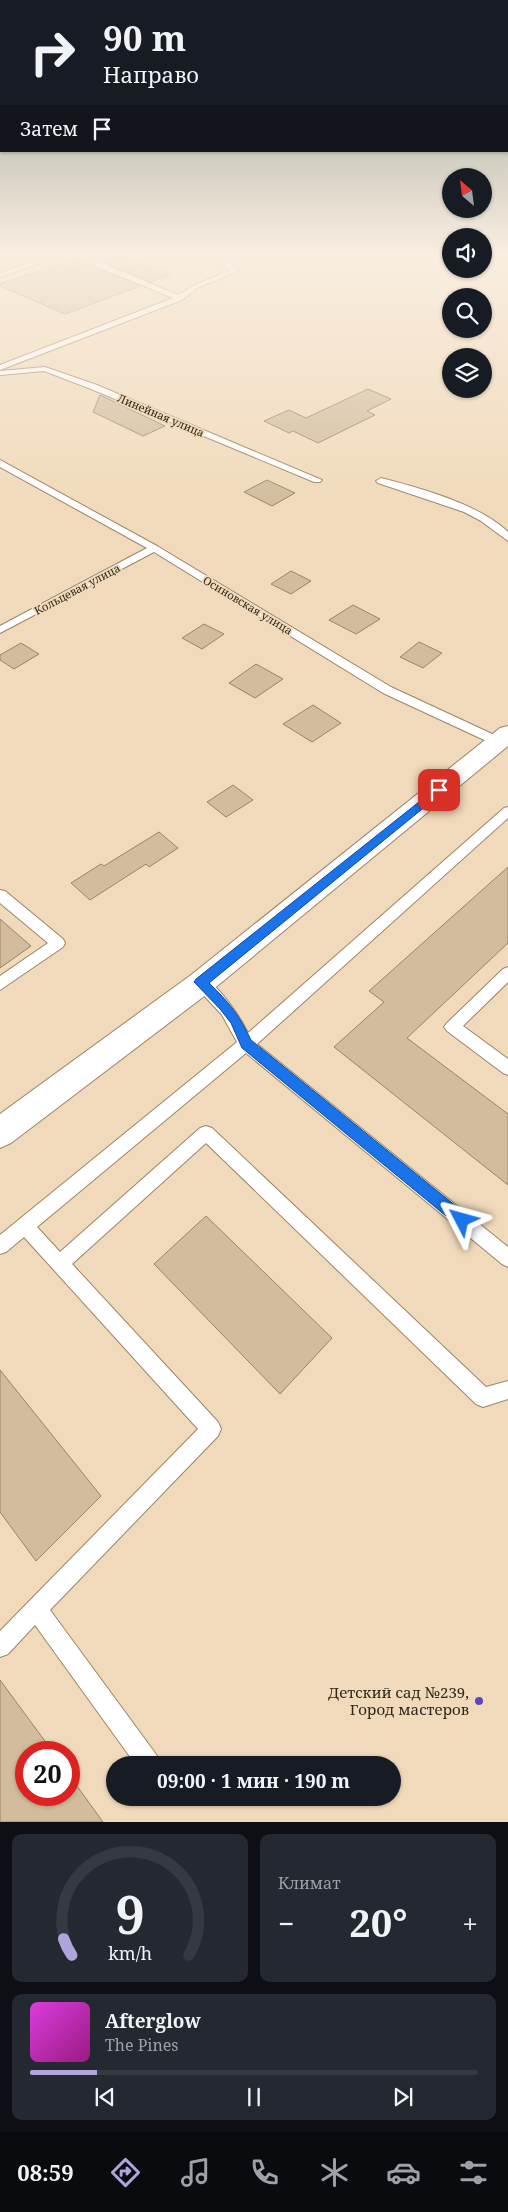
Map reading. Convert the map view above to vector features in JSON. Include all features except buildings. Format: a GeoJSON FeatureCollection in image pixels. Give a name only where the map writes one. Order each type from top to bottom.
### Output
{"type":"FeatureCollection","features":[{"type":"Feature","properties":{"kind":"street"},"geometry":{"type":"LineString","coordinates":[[0,1133],[200,982],[503,738]]}},
{"type":"Feature","properties":{"kind":"lane"},"geometry":{"type":"LineString","coordinates":[[0,368],[82,336]]}},
{"type":"Feature","properties":{"kind":"lane","name":"Линейная улица"},"geometry":{"type":"LineString","coordinates":[[0,373],[45,369],[94,387],[317,480]]}},
{"type":"Feature","properties":{"kind":"lane","name":"Осиновская улица"},"geometry":{"type":"LineString","coordinates":[[0,463],[154,548],[387,690],[503,738]]}},
{"type":"Feature","properties":{"kind":"lane"},"geometry":{"type":"LineString","coordinates":[[381,481],[474,513],[501,528],[508,538]]}},
{"type":"Feature","properties":{"kind":"lane","name":"Кольцевая улица"},"geometry":{"type":"LineString","coordinates":[[0,630],[154,548]]}},
{"type":"Feature","properties":{"kind":"lane"},"geometry":{"type":"LineString","coordinates":[[0,1246],[246,1044],[508,811]]}},
{"type":"Feature","properties":{"kind":"lane"},"geometry":{"type":"LineString","coordinates":[[0,895],[58,943],[0,984]]}},
{"type":"Feature","properties":{"kind":"lane"},"geometry":{"type":"LineString","coordinates":[[508,973],[452,1027],[508,1068]]}},
{"type":"Feature","properties":{"kind":"lane"},"geometry":{"type":"LineString","coordinates":[[200,982],[225,1005],[235,1020],[246,1044],[508,1258]]}},
{"type":"Feature","properties":{"kind":"lane"},"geometry":{"type":"LineString","coordinates":[[60,1264],[206,1133],[483,1397],[508,1390]]}},
{"type":"Feature","properties":{"kind":"lane"},"geometry":{"type":"LineString","coordinates":[[0,1646],[211,1429],[24,1225]]}},
{"type":"Feature","properties":{"kind":"lane"},"geometry":{"type":"LineString","coordinates":[[36,1609],[143,1756]]}},
{"type":"Feature","properties":{"kind":"place","name":"Детский сад №239, Город мастеров"},"geometry":{"type":"Point","coordinates":[479,1701]}},
{"type":"Feature","properties":{"kind":"route"},"geometry":{"type":"LineString","coordinates":[[439,790],[200,982],[225,1005],[235,1020],[246,1044],[462,1220]]}}]}
